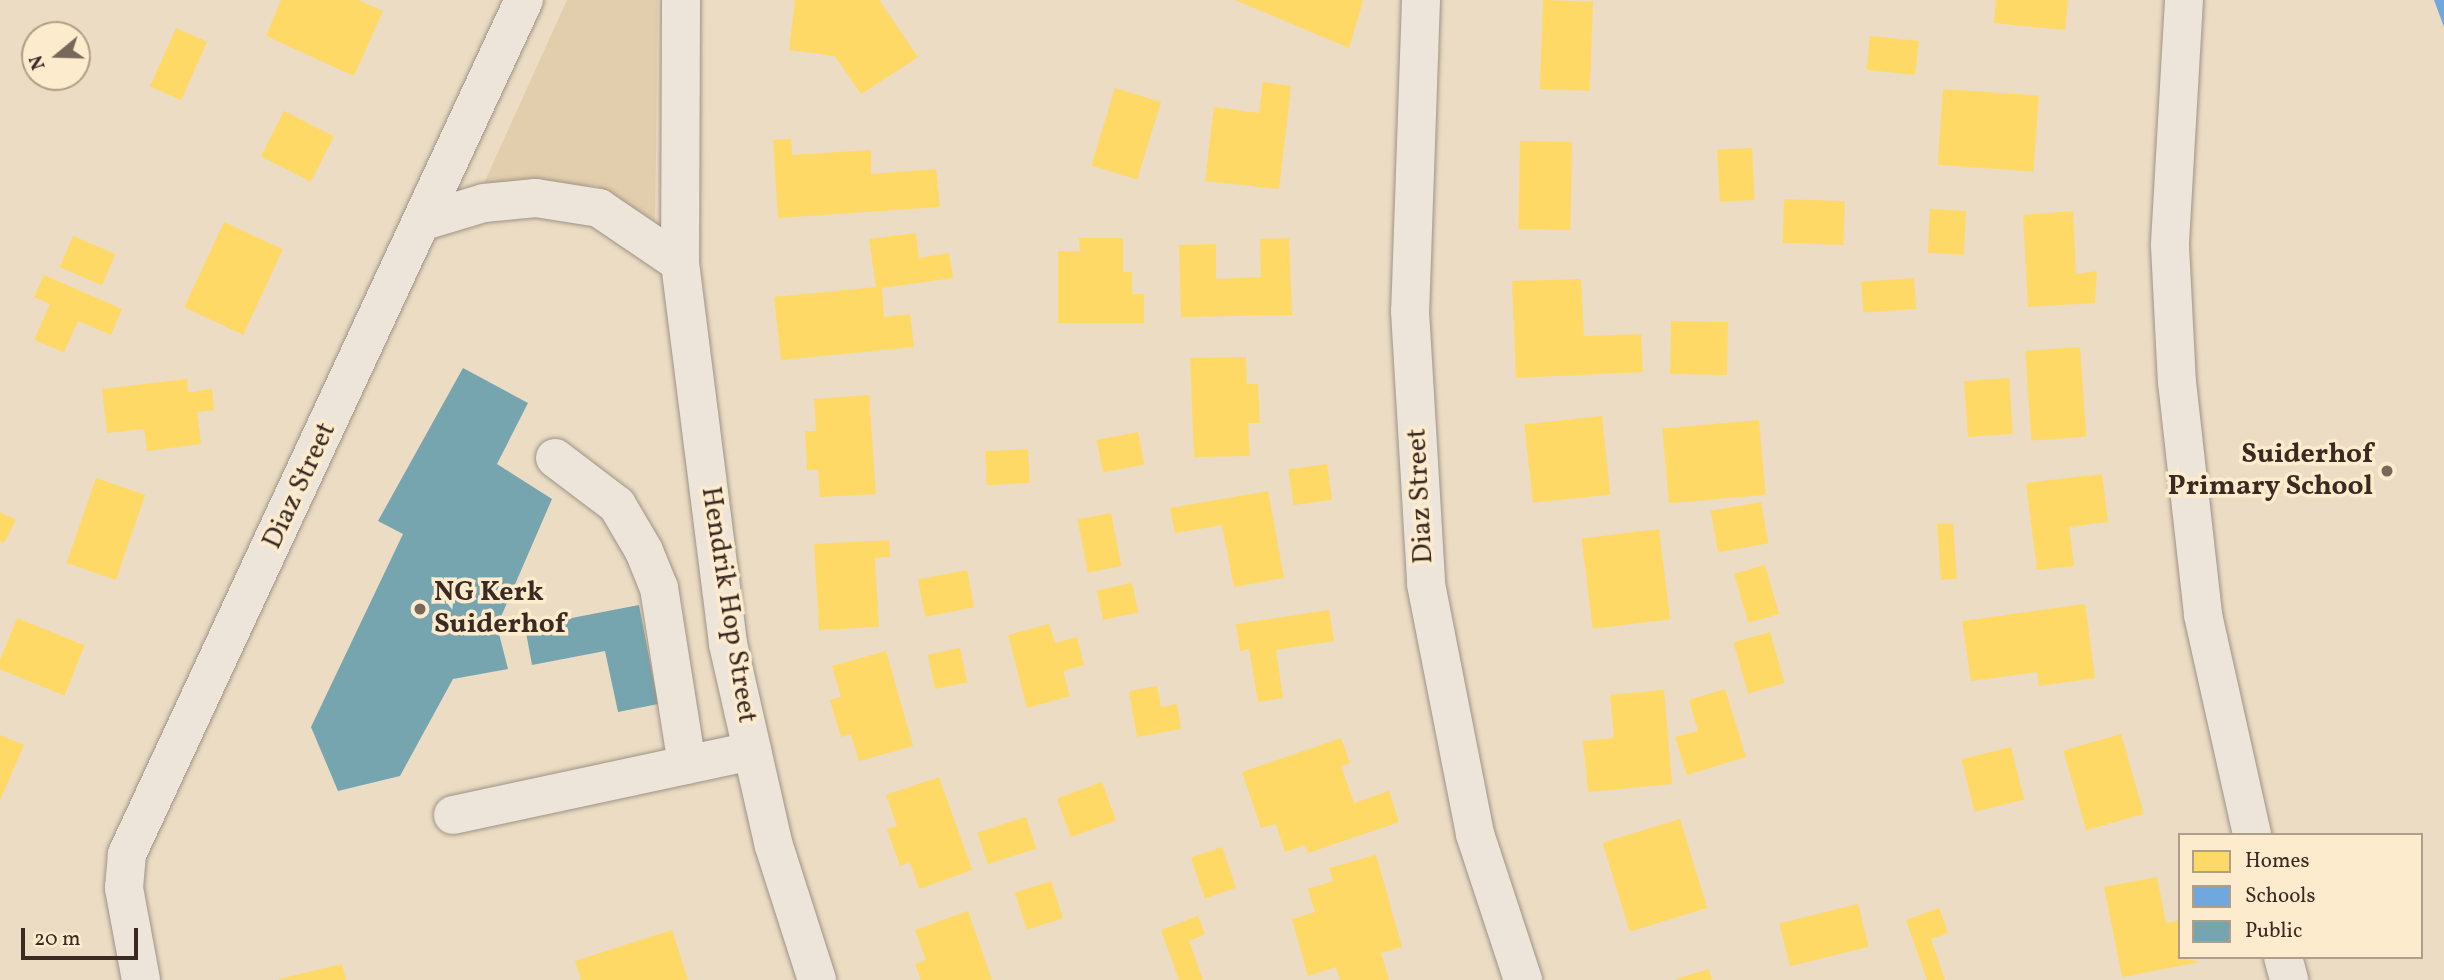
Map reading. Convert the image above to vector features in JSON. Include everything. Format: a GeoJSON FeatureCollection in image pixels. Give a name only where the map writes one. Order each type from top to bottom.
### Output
{"type":"FeatureCollection","features":[{"type":"Feature","properties":{"kind":"street","name":"Diaz Street"},"geometry":{"type":"LineString","coordinates":[[141,980],[124,888],[127,855],[427,220],[524,0]]}},
{"type":"Feature","properties":{"kind":"street","name":"Hendrik Hop Street"},"geometry":{"type":"LineString","coordinates":[[681,0],[680,264],[728,644],[752,751],[817,980]]}},
{"type":"Feature","properties":{"kind":"street","name":"Diaz Street"},"geometry":{"type":"LineString","coordinates":[[1421,0],[1410,311],[1426,584],[1475,834],[1523,980]]}},
{"type":"Feature","properties":{"kind":"street"},"geometry":{"type":"LineString","coordinates":[[2184,0],[2170,246],[2177,382],[2203,615],[2252,833]]}},
{"type":"Feature","properties":{"kind":"street"},"geometry":{"type":"LineString","coordinates":[[427,220],[484,203],[536,198],[599,208],[680,264]]}},
{"type":"Feature","properties":{"kind":"street"},"geometry":{"type":"LineString","coordinates":[[555,458],[617,505],[644,551],[659,589],[687,765]]}},
{"type":"Feature","properties":{"kind":"street"},"geometry":{"type":"LineString","coordinates":[[453,815],[752,751]]}},
{"type":"Feature","properties":{"kind":"street"},"geometry":{"type":"LineString","coordinates":[[2284,959],[2289,980]]}},
{"type":"Feature","properties":{"kind":"shaded area"},"geometry":{"type":"Polygon","coordinates":[[[567,0],[658,0],[655,221],[596,185],[480,192],[567,0]]]}},
{"type":"Feature","properties":{"kind":"building: Homes"},"geometry":{"type":"Polygon","coordinates":[[[281,0],[358,0],[383,11],[354,76],[266,36],[281,0]]]}},
{"type":"Feature","properties":{"kind":"building: Homes"},"geometry":{"type":"Polygon","coordinates":[[[795,0],[879,0],[918,57],[861,94],[835,56],[789,50],[795,0]]]}},
{"type":"Feature","properties":{"kind":"building: Homes"},"geometry":{"type":"Polygon","coordinates":[[[1235,0],[1361,0],[1363,1],[1349,48],[1235,0]]]}},
{"type":"Feature","properties":{"kind":"building: Homes"},"geometry":{"type":"Polygon","coordinates":[[[1543,0],[1593,2],[1590,91],[1540,89],[1543,0]]]}},
{"type":"Feature","properties":{"kind":"building: Homes"},"geometry":{"type":"Polygon","coordinates":[[[1996,0],[2068,0],[2065,30],[1994,23],[1996,0]]]}},
{"type":"Feature","properties":{"kind":"building: Homes"},"geometry":{"type":"Polygon","coordinates":[[[176,28],[207,42],[181,100],[150,86],[176,28]]]}},
{"type":"Feature","properties":{"kind":"building: Homes"},"geometry":{"type":"Polygon","coordinates":[[[1870,36],[1919,41],[1915,75],[1866,70],[1870,36]]]}},
{"type":"Feature","properties":{"kind":"building: Homes"},"geometry":{"type":"Polygon","coordinates":[[[1263,82],[1291,86],[1279,189],[1205,181],[1214,107],[1259,113],[1263,82]]]}},
{"type":"Feature","properties":{"kind":"building: Homes"},"geometry":{"type":"Polygon","coordinates":[[[1115,88],[1161,102],[1137,179],[1091,165],[1115,88]]]}},
{"type":"Feature","properties":{"kind":"building: Homes"},"geometry":{"type":"Polygon","coordinates":[[[1943,89],[2039,96],[2033,172],[1938,165],[1943,89]]]}},
{"type":"Feature","properties":{"kind":"building: Homes"},"geometry":{"type":"Polygon","coordinates":[[[284,111],[334,136],[311,182],[261,156],[284,111]]]}},
{"type":"Feature","properties":{"kind":"building: Homes"},"geometry":{"type":"Polygon","coordinates":[[[791,139],[792,155],[871,150],[871,174],[936,169],[940,207],[778,218],[773,140],[791,139]]]}},
{"type":"Feature","properties":{"kind":"building: Homes"},"geometry":{"type":"Polygon","coordinates":[[[1520,141],[1572,142],[1570,230],[1518,229],[1520,141]]]}},
{"type":"Feature","properties":{"kind":"building: Homes"},"geometry":{"type":"Polygon","coordinates":[[[1752,148],[1755,200],[1720,202],[1717,150],[1752,148]]]}},
{"type":"Feature","properties":{"kind":"building: Homes"},"geometry":{"type":"Polygon","coordinates":[[[1784,199],[1845,201],[1843,245],[1782,243],[1784,199]]]}},
{"type":"Feature","properties":{"kind":"building: Homes"},"geometry":{"type":"Polygon","coordinates":[[[1930,209],[1966,211],[1964,255],[1928,253],[1930,209]]]}},
{"type":"Feature","properties":{"kind":"building: Homes"},"geometry":{"type":"Polygon","coordinates":[[[2073,211],[2076,274],[2097,271],[2095,303],[2028,307],[2023,215],[2073,211]]]}},
{"type":"Feature","properties":{"kind":"building: Homes"},"geometry":{"type":"Polygon","coordinates":[[[224,222],[283,249],[243,335],[184,307],[224,222]]]}},
{"type":"Feature","properties":{"kind":"building: Homes"},"geometry":{"type":"Polygon","coordinates":[[[916,233],[919,258],[949,253],[953,278],[882,288],[884,317],[910,314],[914,347],[781,360],[774,297],[876,287],[869,239],[916,233]]]}},
{"type":"Feature","properties":{"kind":"building: Homes"},"geometry":{"type":"Polygon","coordinates":[[[73,236],[115,254],[102,285],[60,267],[73,236]]]}},
{"type":"Feature","properties":{"kind":"building: Homes"},"geometry":{"type":"Polygon","coordinates":[[[1079,238],[1123,238],[1123,272],[1132,272],[1132,294],[1144,294],[1144,323],[1058,323],[1058,251],[1080,251],[1079,238]]]}},
{"type":"Feature","properties":{"kind":"building: Homes"},"geometry":{"type":"Polygon","coordinates":[[[1289,238],[1292,315],[1181,317],[1179,245],[1216,244],[1216,279],[1261,277],[1260,239],[1289,238]]]}},
{"type":"Feature","properties":{"kind":"building: Homes"},"geometry":{"type":"Polygon","coordinates":[[[44,275],[122,309],[111,335],[78,321],[64,352],[34,340],[50,304],[34,297],[44,275]]]}},
{"type":"Feature","properties":{"kind":"building: Homes"},"geometry":{"type":"Polygon","coordinates":[[[1914,278],[1916,309],[1863,313],[1861,282],[1914,278]]]}},
{"type":"Feature","properties":{"kind":"building: Homes"},"geometry":{"type":"Polygon","coordinates":[[[1581,279],[1584,336],[1641,334],[1643,372],[1516,378],[1512,281],[1581,279]]]}},
{"type":"Feature","properties":{"kind":"building: Homes"},"geometry":{"type":"Polygon","coordinates":[[[1671,321],[1728,322],[1727,375],[1670,374],[1671,321]]]}},
{"type":"Feature","properties":{"kind":"building: Homes"},"geometry":{"type":"Polygon","coordinates":[[[2080,347],[2086,437],[2031,441],[2025,351],[2080,347]]]}},
{"type":"Feature","properties":{"kind":"building: Homes"},"geometry":{"type":"Polygon","coordinates":[[[1246,357],[1247,384],[1258,384],[1260,423],[1248,423],[1250,456],[1194,457],[1190,358],[1246,357]]]}},
{"type":"Feature","properties":{"kind":"building: Homes"},"geometry":{"type":"Polygon","coordinates":[[[2009,378],[2013,434],[1968,437],[1964,381],[2009,378]]]}},
{"type":"Feature","properties":{"kind":"building: Homes"},"geometry":{"type":"Polygon","coordinates":[[[187,379],[188,392],[212,389],[214,410],[197,412],[201,444],[147,451],[144,429],[107,433],[102,389],[187,379]]]}},
{"type":"Feature","properties":{"kind":"building: Homes"},"geometry":{"type":"Polygon","coordinates":[[[869,395],[876,494],[820,497],[818,470],[807,470],[805,431],[816,431],[814,399],[869,395]]]}},
{"type":"Feature","properties":{"kind":"building: Homes"},"geometry":{"type":"Polygon","coordinates":[[[1602,416],[1610,495],[1533,503],[1524,424],[1602,416]]]}},
{"type":"Feature","properties":{"kind":"building: Homes"},"geometry":{"type":"Polygon","coordinates":[[[1759,420],[1766,495],[1669,503],[1662,428],[1759,420]]]}},
{"type":"Feature","properties":{"kind":"building: Homes"},"geometry":{"type":"Polygon","coordinates":[[[1138,432],[1144,464],[1103,472],[1097,440],[1138,432]]]}},
{"type":"Feature","properties":{"kind":"building: Homes"},"geometry":{"type":"Polygon","coordinates":[[[1028,449],[1030,483],[987,485],[985,451],[1028,449]]]}},
{"type":"Feature","properties":{"kind":"building: Homes"},"geometry":{"type":"Polygon","coordinates":[[[1327,464],[1332,500],[1293,505],[1288,469],[1327,464]]]}},
{"type":"Feature","properties":{"kind":"building: Homes"},"geometry":{"type":"Polygon","coordinates":[[[2102,474],[2108,522],[2069,527],[2074,566],[2037,570],[2026,483],[2102,474]]]}},
{"type":"Feature","properties":{"kind":"building: Homes"},"geometry":{"type":"Polygon","coordinates":[[[96,478],[145,495],[116,580],[67,563],[96,478]]]}},
{"type":"Feature","properties":{"kind":"building: Homes"},"geometry":{"type":"Polygon","coordinates":[[[1268,491],[1284,578],[1234,587],[1222,525],[1175,533],[1170,508],[1268,491]]]}},
{"type":"Feature","properties":{"kind":"building: Homes"},"geometry":{"type":"Polygon","coordinates":[[[1761,502],[1768,543],[1718,552],[1711,511],[1761,502]]]}},
{"type":"Feature","properties":{"kind":"building: Homes"},"geometry":{"type":"Polygon","coordinates":[[[0,512],[16,520],[4,543],[0,541],[0,512]]]}},
{"type":"Feature","properties":{"kind":"building: Homes"},"geometry":{"type":"Polygon","coordinates":[[[1111,513],[1121,566],[1088,572],[1078,519],[1111,513]]]}},
{"type":"Feature","properties":{"kind":"building: Homes"},"geometry":{"type":"Polygon","coordinates":[[[1953,523],[1957,579],[1941,580],[1937,524],[1953,523]]]}},
{"type":"Feature","properties":{"kind":"building: Homes"},"geometry":{"type":"Polygon","coordinates":[[[1659,529],[1670,619],[1593,629],[1582,539],[1659,529]]]}},
{"type":"Feature","properties":{"kind":"building: Homes"},"geometry":{"type":"Polygon","coordinates":[[[889,540],[890,557],[875,558],[879,627],[819,630],[814,544],[889,540]]]}},
{"type":"Feature","properties":{"kind":"building: Homes"},"geometry":{"type":"Polygon","coordinates":[[[1765,565],[1779,614],[1748,623],[1734,574],[1765,565]]]}},
{"type":"Feature","properties":{"kind":"building: Homes"},"geometry":{"type":"Polygon","coordinates":[[[967,570],[974,607],[925,617],[918,580],[967,570]]]}},
{"type":"Feature","properties":{"kind":"building: Homes"},"geometry":{"type":"Polygon","coordinates":[[[1132,583],[1138,612],[1103,620],[1097,590],[1132,583]]]}},
{"type":"Feature","properties":{"kind":"building: Homes"},"geometry":{"type":"Polygon","coordinates":[[[2085,604],[2095,678],[2039,686],[2037,672],[1971,681],[1962,621],[2085,604]]]}},
{"type":"Feature","properties":{"kind":"building: Homes"},"geometry":{"type":"Polygon","coordinates":[[[1329,610],[1334,641],[1276,650],[1283,698],[1258,702],[1249,649],[1240,651],[1236,624],[1329,610]]]}},
{"type":"Feature","properties":{"kind":"building: Homes"},"geometry":{"type":"Polygon","coordinates":[[[17,618],[85,645],[64,695],[0,669],[0,660],[17,618]]]}},
{"type":"Feature","properties":{"kind":"building: Homes"},"geometry":{"type":"Polygon","coordinates":[[[1049,624],[1055,643],[1077,637],[1084,665],[1063,671],[1070,696],[1027,708],[1008,635],[1049,624]]]}},
{"type":"Feature","properties":{"kind":"building: Homes"},"geometry":{"type":"Polygon","coordinates":[[[1770,632],[1785,683],[1748,693],[1733,642],[1770,632]]]}},
{"type":"Feature","properties":{"kind":"building: Homes"},"geometry":{"type":"Polygon","coordinates":[[[960,648],[967,682],[935,689],[928,655],[960,648]]]}},
{"type":"Feature","properties":{"kind":"building: Homes"},"geometry":{"type":"Polygon","coordinates":[[[886,651],[913,746],[859,761],[851,734],[841,737],[830,700],[841,697],[832,666],[886,651]]]}},
{"type":"Feature","properties":{"kind":"building: Homes"},"geometry":{"type":"Polygon","coordinates":[[[1157,686],[1161,707],[1177,704],[1181,729],[1137,737],[1129,691],[1157,686]]]}},
{"type":"Feature","properties":{"kind":"building: Homes"},"geometry":{"type":"Polygon","coordinates":[[[1725,689],[1746,757],[1687,775],[1675,737],[1698,731],[1689,700],[1725,689]]]}},
{"type":"Feature","properties":{"kind":"building: Homes"},"geometry":{"type":"Polygon","coordinates":[[[1664,690],[1672,784],[1588,792],[1583,741],[1614,738],[1610,695],[1664,690]]]}},
{"type":"Feature","properties":{"kind":"building: Homes"},"geometry":{"type":"Polygon","coordinates":[[[2121,734],[2144,814],[2086,830],[2063,751],[2121,734]]]}},
{"type":"Feature","properties":{"kind":"building: Homes"},"geometry":{"type":"Polygon","coordinates":[[[0,735],[24,745],[0,800],[0,735]]]}},
{"type":"Feature","properties":{"kind":"building: Homes"},"geometry":{"type":"Polygon","coordinates":[[[1341,738],[1350,763],[1341,766],[1354,803],[1389,791],[1399,822],[1308,853],[1305,845],[1285,852],[1276,824],[1261,828],[1242,772],[1341,738]]]}},
{"type":"Feature","properties":{"kind":"building: Homes"},"geometry":{"type":"Polygon","coordinates":[[[2011,747],[2024,799],[1975,812],[1962,759],[2011,747]]]}},
{"type":"Feature","properties":{"kind":"building: Homes"},"geometry":{"type":"Polygon","coordinates":[[[939,777],[972,870],[919,889],[910,862],[900,866],[887,829],[897,826],[886,795],[939,777]]]}},
{"type":"Feature","properties":{"kind":"building: Homes"},"geometry":{"type":"Polygon","coordinates":[[[1102,782],[1116,821],[1071,837],[1057,798],[1102,782]]]}},
{"type":"Feature","properties":{"kind":"building: Homes"},"geometry":{"type":"Polygon","coordinates":[[[1026,817],[1036,848],[988,864],[977,833],[1026,817]]]}},
{"type":"Feature","properties":{"kind":"building: Homes"},"geometry":{"type":"Polygon","coordinates":[[[1680,819],[1707,908],[1630,932],[1603,843],[1680,819]]]}},
{"type":"Feature","properties":{"kind":"building: Homes"},"geometry":{"type":"Polygon","coordinates":[[[1222,847],[1236,888],[1205,898],[1191,858],[1222,847]]]}},
{"type":"Feature","properties":{"kind":"building: Homes"},"geometry":{"type":"Polygon","coordinates":[[[1376,855],[1402,947],[1381,953],[1389,980],[1340,980],[1336,967],[1308,976],[1292,919],[1315,912],[1308,889],[1333,881],[1329,868],[1376,855]]]}},
{"type":"Feature","properties":{"kind":"building: Homes"},"geometry":{"type":"Polygon","coordinates":[[[2157,877],[2166,923],[2178,920],[2178,959],[2200,962],[2122,977],[2104,887],[2157,877]]]}},
{"type":"Feature","properties":{"kind":"building: Homes"},"geometry":{"type":"Polygon","coordinates":[[[1051,881],[1063,918],[1027,930],[1015,893],[1051,881]]]}},
{"type":"Feature","properties":{"kind":"building: Homes"},"geometry":{"type":"Polygon","coordinates":[[[1858,904],[1869,947],[1790,966],[1779,924],[1858,904]]]}},
{"type":"Feature","properties":{"kind":"building: Homes"},"geometry":{"type":"Polygon","coordinates":[[[1939,908],[1948,933],[1931,939],[1945,980],[1927,980],[1906,920],[1939,908]]]}},
{"type":"Feature","properties":{"kind":"building: Homes"},"geometry":{"type":"Polygon","coordinates":[[[968,911],[992,980],[921,980],[915,964],[926,960],[915,930],[968,911]]]}},
{"type":"Feature","properties":{"kind":"building: Homes"},"geometry":{"type":"Polygon","coordinates":[[[1198,916],[1205,934],[1189,941],[1203,980],[1179,980],[1161,930],[1198,916]]]}},
{"type":"Feature","properties":{"kind":"building: Homes"},"geometry":{"type":"Polygon","coordinates":[[[672,930],[688,980],[581,980],[575,961],[672,930]]]}},
{"type":"Feature","properties":{"kind":"building: Homes"},"geometry":{"type":"Polygon","coordinates":[[[342,964],[346,980],[279,980],[279,979],[342,964]]]}},
{"type":"Feature","properties":{"kind":"building: Homes"},"geometry":{"type":"Polygon","coordinates":[[[1709,969],[1712,980],[1676,980],[1676,979],[1709,969]]]}},
{"type":"Feature","properties":{"kind":"building: Schools"},"geometry":{"type":"Polygon","coordinates":[[[2434,0],[2444,0],[2444,27],[2434,0]]]}},
{"type":"Feature","properties":{"kind":"building: Public"},"geometry":{"type":"Polygon","coordinates":[[[463,368],[528,403],[497,464],[552,499],[497,626],[508,669],[453,679],[400,776],[338,791],[311,727],[403,534],[378,521],[463,368]]]}},
{"type":"Feature","properties":{"kind":"building: Public"},"geometry":{"type":"Polygon","coordinates":[[[639,605],[658,704],[618,712],[605,651],[532,665],[525,627],[639,605]]]}},
{"type":"Feature","properties":{"kind":"place","name":"Suiderhof Primary School"},"geometry":{"type":"Point","coordinates":[2387,471]}},
{"type":"Feature","properties":{"kind":"place","name":"NG Kerk Suiderhof"},"geometry":{"type":"Point","coordinates":[420,609]}}]}
